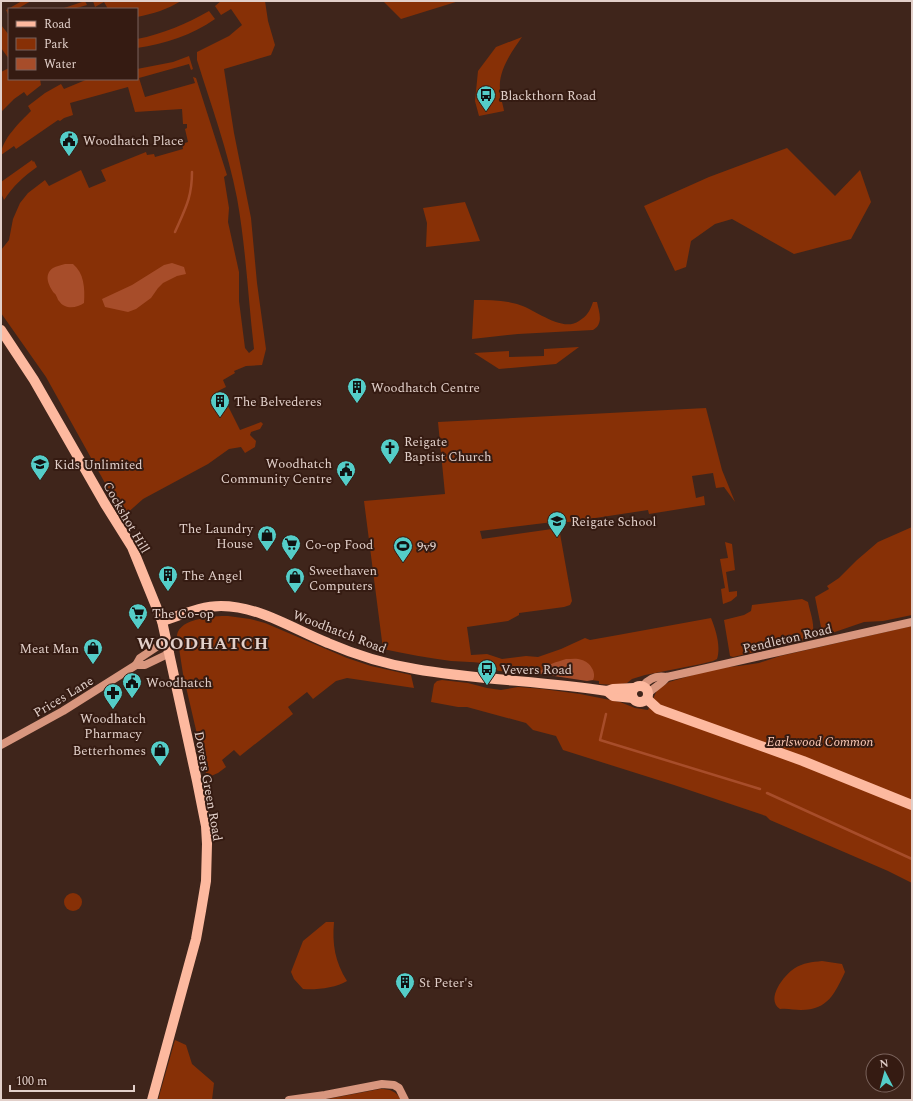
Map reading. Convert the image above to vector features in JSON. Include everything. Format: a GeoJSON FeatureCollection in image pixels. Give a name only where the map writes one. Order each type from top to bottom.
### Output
{"type":"FeatureCollection","features":[{"type":"Feature","properties":{"kind":"main road","name":"Cockshot Hill"},"geometry":{"type":"LineString","coordinates":[[1,330],[34,380],[105,504],[130,542],[162,621],[168,640]]}},
{"type":"Feature","properties":{"kind":"main road","name":"Woodhatch Road"},"geometry":{"type":"LineString","coordinates":[[162,621],[200,608],[212,606],[245,608],[263,614],[329,644],[356,654],[415,669],[466,676],[560,684],[607,692],[613,689],[641,693]]}},
{"type":"Feature","properties":{"kind":"main road","name":"Dovers Green Road"},"geometry":{"type":"LineString","coordinates":[[152,1100],[196,939],[202,911],[207,862],[206,826],[168,640]]}},
{"type":"Feature","properties":{"kind":"main road"},"geometry":{"type":"LineString","coordinates":[[641,693],[658,708],[803,761],[912,805]]}},
{"type":"Feature","properties":{"kind":"street","name":"Pendleton Road"},"geometry":{"type":"LineString","coordinates":[[641,693],[647,680],[652,678],[661,676],[667,677],[912,622]]}},
{"type":"Feature","properties":{"kind":"street","name":"Prices Lane"},"geometry":{"type":"LineString","coordinates":[[1,744],[63,711],[136,665],[140,658],[168,640]]}},
{"type":"Feature","properties":{"kind":"street","name":"Prices Lane"},"geometry":{"type":"LineString","coordinates":[[136,665],[145,665],[170,653]]}},
{"type":"Feature","properties":{"kind":"street"},"geometry":{"type":"LineString","coordinates":[[289,1100],[382,1084],[394,1085],[398,1088],[405,1100]]}},
{"type":"Feature","properties":{"kind":"green space"},"geometry":{"type":"Polygon","coordinates":[[[22,1],[31,1],[19,8],[10,8],[22,1]]]}},
{"type":"Feature","properties":{"kind":"green space"},"geometry":{"type":"Polygon","coordinates":[[[85,1],[87,5],[76,8],[64,8],[85,1]]]}},
{"type":"Feature","properties":{"kind":"green space"},"geometry":{"type":"Polygon","coordinates":[[[93,1],[181,1],[160,11],[138,17],[138,8],[107,8],[104,2],[95,7],[93,1]]]}},
{"type":"Feature","properties":{"kind":"green space"},"geometry":{"type":"Polygon","coordinates":[[[221,1],[265,1],[268,21],[275,45],[271,55],[224,69],[234,133],[251,218],[257,283],[266,349],[262,365],[246,366],[234,371],[235,373],[223,380],[226,387],[218,391],[225,405],[227,404],[240,430],[261,422],[263,424],[260,429],[251,432],[250,435],[256,441],[255,447],[245,453],[241,447],[229,449],[208,464],[143,499],[125,515],[105,483],[46,377],[1,313],[1,250],[9,240],[13,219],[20,203],[28,193],[45,180],[49,186],[81,170],[89,188],[106,181],[101,170],[146,152],[147,155],[154,154],[155,157],[183,149],[182,144],[188,142],[185,129],[187,128],[187,124],[183,124],[182,109],[135,112],[128,87],[70,103],[73,115],[60,121],[58,120],[16,149],[14,146],[1,155],[2,149],[12,131],[31,111],[28,106],[45,93],[61,84],[64,89],[86,80],[138,80],[138,69],[173,62],[189,56],[193,69],[191,70],[189,64],[139,78],[145,97],[195,83],[193,77],[196,78],[227,175],[224,177],[229,208],[228,222],[239,272],[239,301],[245,348],[249,353],[254,349],[245,254],[237,198],[224,146],[197,60],[197,52],[229,36],[242,25],[231,9],[221,15],[215,6],[221,1]]]}},
{"type":"Feature","properties":{"kind":"green space"},"geometry":{"type":"Polygon","coordinates":[[[383,1],[459,1],[401,19],[383,1]]]}},
{"type":"Feature","properties":{"kind":"green space"},"geometry":{"type":"Polygon","coordinates":[[[209,11],[215,19],[197,30],[178,38],[138,48],[138,39],[174,28],[209,11]]]}},
{"type":"Feature","properties":{"kind":"green space"},"geometry":{"type":"Polygon","coordinates":[[[1,25],[8,34],[8,58],[1,48],[1,25]]]}},
{"type":"Feature","properties":{"kind":"green space"},"geometry":{"type":"Polygon","coordinates":[[[522,37],[506,62],[501,75],[500,92],[504,111],[479,116],[475,101],[478,71],[496,47],[522,37]]]}},
{"type":"Feature","properties":{"kind":"green space"},"geometry":{"type":"Polygon","coordinates":[[[8,68],[8,80],[40,80],[41,85],[27,96],[24,92],[14,99],[1,112],[1,72],[8,68]]]}},
{"type":"Feature","properties":{"kind":"green space"},"geometry":{"type":"Polygon","coordinates":[[[787,148],[835,196],[860,170],[871,202],[851,239],[794,254],[732,219],[715,224],[691,241],[686,267],[675,271],[644,206],[709,177],[787,148]]]}},
{"type":"Feature","properties":{"kind":"green space"},"geometry":{"type":"Polygon","coordinates":[[[32,160],[37,167],[11,190],[4,200],[1,193],[1,182],[32,160]]]}},
{"type":"Feature","properties":{"kind":"green space"},"geometry":{"type":"Polygon","coordinates":[[[465,202],[480,241],[426,247],[427,223],[423,208],[465,202]]]}},
{"type":"Feature","properties":{"kind":"green space"},"geometry":{"type":"Polygon","coordinates":[[[474,300],[501,301],[517,304],[548,319],[565,324],[572,324],[582,319],[588,313],[593,302],[597,302],[600,321],[593,330],[518,334],[472,339],[474,300]]]}},
{"type":"Feature","properties":{"kind":"green space"},"geometry":{"type":"Polygon","coordinates":[[[579,347],[556,364],[499,369],[474,353],[509,351],[509,357],[544,356],[544,349],[579,347]]]}},
{"type":"Feature","properties":{"kind":"green space","name":"Reigate School"},"geometry":{"type":"Polygon","coordinates":[[[706,408],[722,470],[735,502],[724,487],[716,488],[713,473],[692,476],[696,498],[704,496],[705,505],[649,514],[648,510],[569,522],[553,522],[480,531],[482,539],[559,528],[572,601],[570,605],[564,607],[519,613],[519,615],[508,621],[467,627],[471,655],[487,654],[502,659],[526,656],[538,657],[561,649],[585,638],[590,640],[711,618],[718,644],[717,659],[701,664],[645,675],[632,679],[627,683],[614,685],[599,684],[599,681],[499,671],[490,668],[489,665],[475,662],[442,660],[383,649],[364,501],[445,494],[438,422],[706,408]]]}},
{"type":"Feature","properties":{"kind":"green space"},"geometry":{"type":"Polygon","coordinates":[[[912,527],[912,615],[883,621],[864,622],[832,633],[824,631],[821,627],[815,597],[829,589],[827,586],[839,578],[878,542],[912,527]]]}},
{"type":"Feature","properties":{"kind":"green space"},"geometry":{"type":"Polygon","coordinates":[[[725,542],[732,544],[735,570],[726,572],[729,592],[737,591],[737,596],[731,601],[723,604],[721,589],[725,588],[720,559],[728,558],[725,542]]]}},
{"type":"Feature","properties":{"kind":"green space"},"geometry":{"type":"Polygon","coordinates":[[[802,599],[808,602],[813,621],[813,631],[809,639],[733,657],[730,656],[724,620],[744,615],[751,611],[752,605],[802,599]]]}},
{"type":"Feature","properties":{"kind":"green space"},"geometry":{"type":"Polygon","coordinates":[[[228,616],[265,623],[347,658],[371,666],[411,675],[414,688],[347,678],[336,681],[313,699],[307,692],[288,707],[293,714],[240,756],[234,750],[222,760],[226,767],[211,776],[206,773],[183,674],[177,635],[179,629],[184,625],[198,619],[228,616]]]}},
{"type":"Feature","properties":{"kind":"green space","name":"Earlswood Common"},"geometry":{"type":"Polygon","coordinates":[[[912,626],[912,883],[888,871],[770,820],[766,816],[563,750],[556,736],[533,730],[526,723],[467,707],[458,707],[431,702],[434,684],[437,681],[442,680],[468,683],[501,690],[518,687],[580,694],[620,702],[635,708],[648,710],[657,690],[669,682],[703,672],[759,663],[780,656],[912,626]]]}},
{"type":"Feature","properties":{"kind":"green space"},"geometry":{"type":"Polygon","coordinates":[[[69,893],[77,893],[82,898],[80,909],[77,911],[69,911],[64,906],[64,898],[69,893]]]}},
{"type":"Feature","properties":{"kind":"green space"},"geometry":{"type":"Polygon","coordinates":[[[326,922],[334,922],[335,953],[347,981],[326,988],[303,989],[294,979],[291,972],[303,941],[326,922]]]}},
{"type":"Feature","properties":{"kind":"green space"},"geometry":{"type":"Polygon","coordinates":[[[822,961],[842,964],[845,972],[838,987],[829,999],[824,1004],[810,1009],[780,1009],[776,1005],[774,999],[775,993],[781,981],[791,971],[801,965],[822,961]]]}},
{"type":"Feature","properties":{"kind":"green space"},"geometry":{"type":"Polygon","coordinates":[[[175,1040],[186,1045],[192,1064],[214,1083],[212,1100],[158,1100],[175,1040]]]}},
{"type":"Feature","properties":{"kind":"green space"},"geometry":{"type":"Polygon","coordinates":[[[380,1089],[392,1091],[397,1094],[401,1100],[322,1100],[380,1089]]]}},
{"type":"Feature","properties":{"kind":"water"},"geometry":{"type":"Polygon","coordinates":[[[172,263],[184,267],[186,274],[177,276],[163,283],[151,298],[136,309],[128,312],[105,307],[102,299],[132,285],[164,265],[172,263]]]}},
{"type":"Feature","properties":{"kind":"water"},"geometry":{"type":"Polygon","coordinates":[[[65,264],[73,264],[82,276],[84,286],[84,303],[78,306],[64,306],[58,300],[49,284],[48,274],[50,271],[54,267],[65,264]]]}},
{"type":"Feature","properties":{"kind":"water"},"geometry":{"type":"Polygon","coordinates":[[[566,659],[578,659],[588,663],[594,674],[593,680],[587,681],[541,674],[540,672],[545,667],[566,659]]]}},
{"type":"Feature","properties":{"kind":"waterway"},"geometry":{"type":"LineString","coordinates":[[175,232],[185,210],[191,189],[192,172]]}},
{"type":"Feature","properties":{"kind":"waterway"},"geometry":{"type":"LineString","coordinates":[[606,714],[600,740],[760,789]]}},
{"type":"Feature","properties":{"kind":"waterway"},"geometry":{"type":"LineString","coordinates":[[767,793],[912,859]]}},
{"type":"Feature","properties":{"kind":"place","name":"Blackthorn Road"},"geometry":{"type":"Point","coordinates":[486,112]}},
{"type":"Feature","properties":{"kind":"place","name":"Woodhatch Place"},"geometry":{"type":"Point","coordinates":[69,157]}},
{"type":"Feature","properties":{"kind":"place","name":"Woodhatch Centre"},"geometry":{"type":"Point","coordinates":[357,404]}},
{"type":"Feature","properties":{"kind":"place","name":"The Belvederes"},"geometry":{"type":"Point","coordinates":[220,418]}},
{"type":"Feature","properties":{"kind":"place","name":"Reigate Baptist Church"},"geometry":{"type":"Point","coordinates":[390,465]}},
{"type":"Feature","properties":{"kind":"place","name":"Kids Unlimited"},"geometry":{"type":"Point","coordinates":[40,481]}},
{"type":"Feature","properties":{"kind":"place","name":"Woodhatch Community Centre"},"geometry":{"type":"Point","coordinates":[346,487]}},
{"type":"Feature","properties":{"kind":"place","name":"Reigate School"},"geometry":{"type":"Point","coordinates":[557,538]}},
{"type":"Feature","properties":{"kind":"place","name":"The Laundry House"},"geometry":{"type":"Point","coordinates":[267,552]}},
{"type":"Feature","properties":{"kind":"place","name":"Co-op Food"},"geometry":{"type":"Point","coordinates":[291,561]}},
{"type":"Feature","properties":{"kind":"place","name":"9v9"},"geometry":{"type":"Point","coordinates":[403,563]}},
{"type":"Feature","properties":{"kind":"place","name":"The Angel"},"geometry":{"type":"Point","coordinates":[168,592]}},
{"type":"Feature","properties":{"kind":"place","name":"Sweethaven Computers"},"geometry":{"type":"Point","coordinates":[295,594]}},
{"type":"Feature","properties":{"kind":"place","name":"The Co-op"},"geometry":{"type":"Point","coordinates":[138,630]}},
{"type":"Feature","properties":{"kind":"place","name":"Meat Man"},"geometry":{"type":"Point","coordinates":[93,665]}},
{"type":"Feature","properties":{"kind":"place","name":"Vevers Road"},"geometry":{"type":"Point","coordinates":[487,686]}},
{"type":"Feature","properties":{"kind":"place","name":"Woodhatch"},"geometry":{"type":"Point","coordinates":[132,699]}},
{"type":"Feature","properties":{"kind":"place","name":"Woodhatch Pharmacy"},"geometry":{"type":"Point","coordinates":[113,710]}},
{"type":"Feature","properties":{"kind":"place","name":"Betterhomes"},"geometry":{"type":"Point","coordinates":[160,767]}},
{"type":"Feature","properties":{"kind":"place","name":"St Peter's"},"geometry":{"type":"Point","coordinates":[405,999]}},
{"type":"Feature","properties":{"kind":"district","name":"WOODHATCH"},"geometry":{"type":"Point","coordinates":[203,643]}}]}
